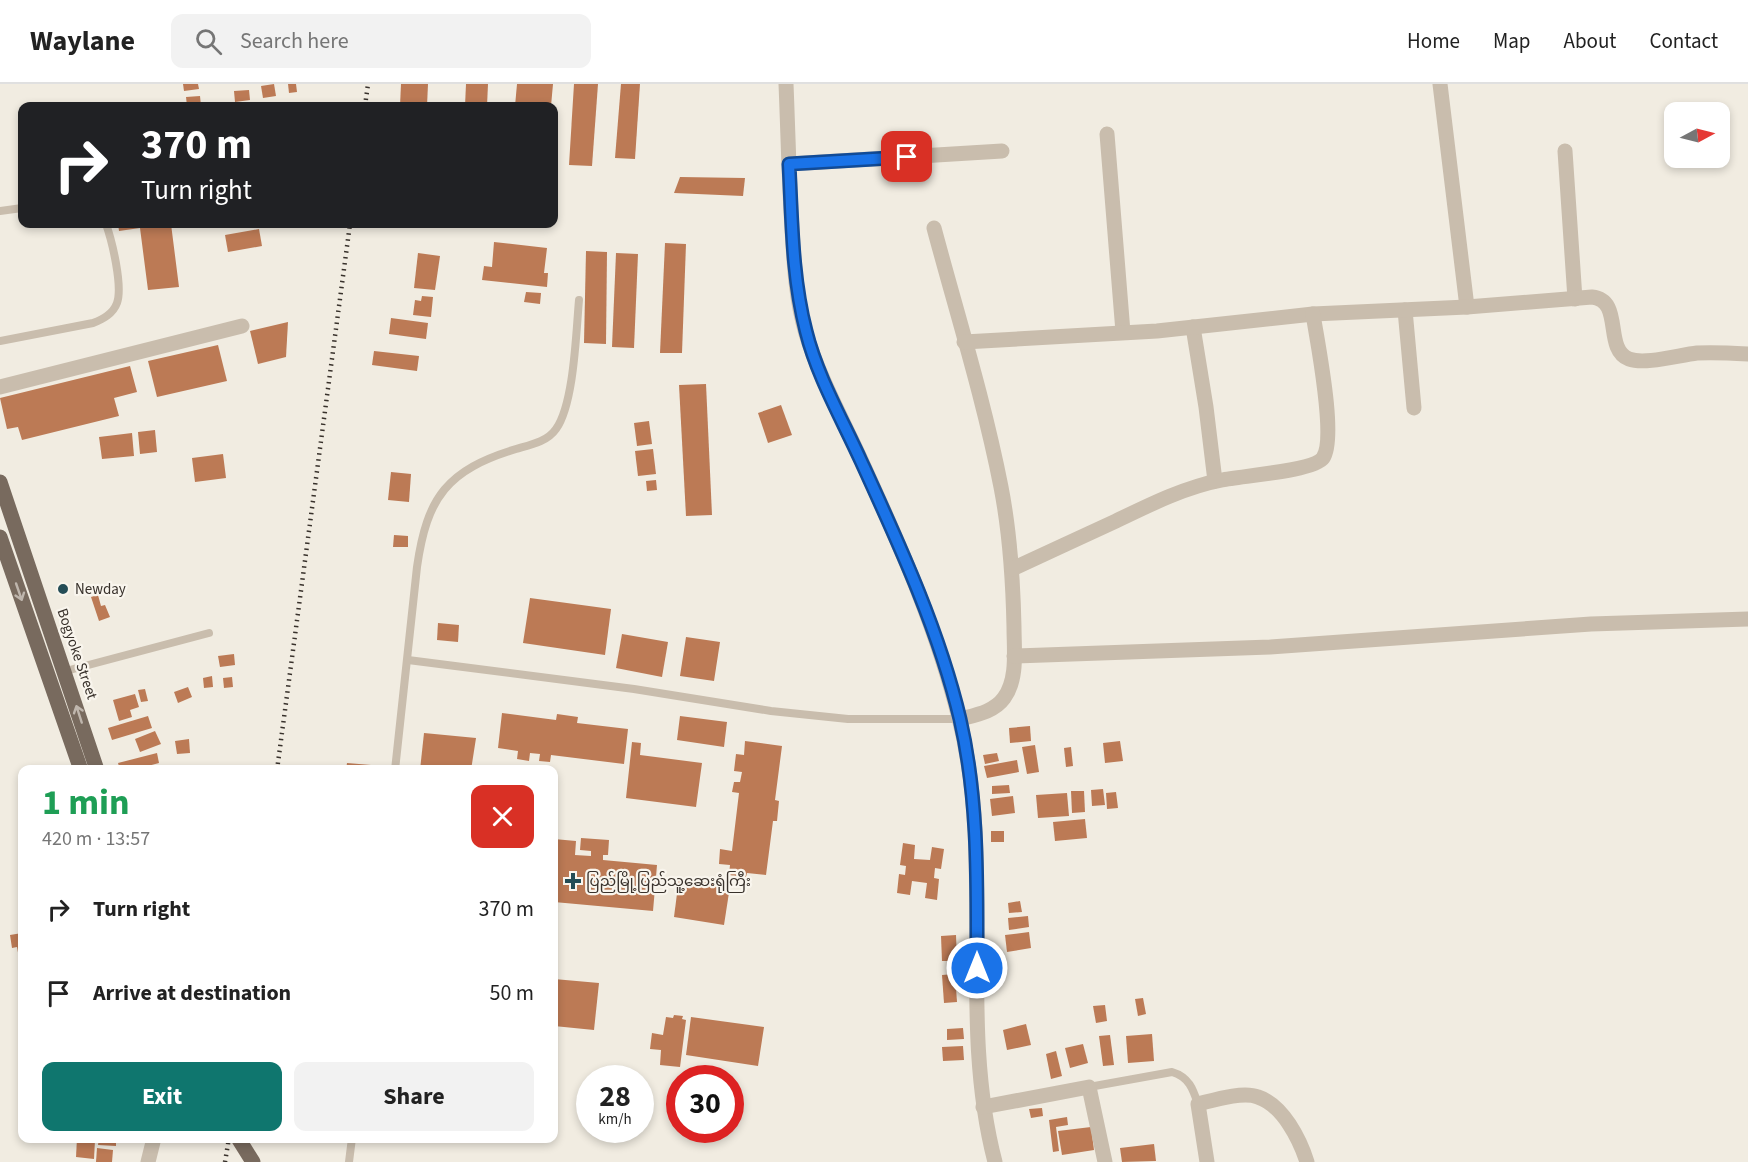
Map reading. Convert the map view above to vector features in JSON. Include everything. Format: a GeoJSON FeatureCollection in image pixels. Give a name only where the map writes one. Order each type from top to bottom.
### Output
{"type":"FeatureCollection","features":[{"type":"Feature","properties":{"kind":"main road","name":"Bogyoke Street"},"geometry":{"type":"LineString","coordinates":[[0,482],[65,671],[88,765]]}},
{"type":"Feature","properties":{"kind":"main road","name":"Bogyoke Street"},"geometry":{"type":"LineString","coordinates":[[1,544],[49,677],[88,765]]}},
{"type":"Feature","properties":{"kind":"main road"},"geometry":{"type":"LineString","coordinates":[[241,1143],[253,1162]]}},
{"type":"Feature","properties":{"kind":"street"},"geometry":{"type":"LineString","coordinates":[[786,84],[794,261],[806,333],[818,367],[893,531],[924,606],[960,719],[974,808],[977,850],[977,1022],[983,1107],[995,1162]]}},
{"type":"Feature","properties":{"kind":"street"},"geometry":{"type":"LineString","coordinates":[[1440,84],[1467,307]]}},
{"type":"Feature","properties":{"kind":"street"},"geometry":{"type":"LineString","coordinates":[[1107,134],[1124,332]]}},
{"type":"Feature","properties":{"kind":"street"},"geometry":{"type":"LineString","coordinates":[[789,164],[1002,151]]}},
{"type":"Feature","properties":{"kind":"street"},"geometry":{"type":"LineString","coordinates":[[1565,151],[1575,299]]}},
{"type":"Feature","properties":{"kind":"street"},"geometry":{"type":"LineString","coordinates":[[934,228],[979,392],[1001,489],[1012,569],[1013,676],[1004,698],[996,706],[985,712],[960,719]]}},
{"type":"Feature","properties":{"kind":"street"},"geometry":{"type":"LineString","coordinates":[[964,342],[1193,327],[1313,314],[1599,298],[1606,303],[1610,312],[1618,350],[1630,359],[1644,360],[1697,353],[1748,354]]}},
{"type":"Feature","properties":{"kind":"street"},"geometry":{"type":"LineString","coordinates":[[1405,310],[1414,408]]}},
{"type":"Feature","properties":{"kind":"street"},"geometry":{"type":"LineString","coordinates":[[1012,569],[1142,508],[1182,492],[1215,481],[1303,468],[1318,463],[1327,450],[1328,419],[1313,314]]}},
{"type":"Feature","properties":{"kind":"street"},"geometry":{"type":"LineString","coordinates":[[0,387],[242,326]]}},
{"type":"Feature","properties":{"kind":"street"},"geometry":{"type":"LineString","coordinates":[[1193,327],[1215,481]]}},
{"type":"Feature","properties":{"kind":"street"},"geometry":{"type":"LineString","coordinates":[[1,544],[19,542]]}},
{"type":"Feature","properties":{"kind":"street"},"geometry":{"type":"LineString","coordinates":[[1014,656],[1270,647],[1591,624],[1748,619]]}},
{"type":"Feature","properties":{"kind":"street"},"geometry":{"type":"LineString","coordinates":[[983,1107],[1089,1087],[1105,1162]]}},
{"type":"Feature","properties":{"kind":"street"},"geometry":{"type":"LineString","coordinates":[[1207,1162],[1198,1104],[1251,1095],[1264,1099],[1294,1130],[1307,1162]]}},
{"type":"Feature","properties":{"kind":"street"},"geometry":{"type":"LineString","coordinates":[[148,1162],[153,1143]]}},
{"type":"Feature","properties":{"kind":"lane"},"geometry":{"type":"LineString","coordinates":[[0,211],[18,209]]}},
{"type":"Feature","properties":{"kind":"lane"},"geometry":{"type":"LineString","coordinates":[[0,341],[93,323],[103,320],[111,312],[117,304],[119,292],[107,228]]}},
{"type":"Feature","properties":{"kind":"lane"},"geometry":{"type":"LineString","coordinates":[[396,765],[421,536],[429,512],[446,486],[463,471],[487,458],[539,442],[550,437],[557,429],[566,408],[579,300]]}},
{"type":"Feature","properties":{"kind":"lane"},"geometry":{"type":"LineString","coordinates":[[49,677],[209,633]]}},
{"type":"Feature","properties":{"kind":"lane"},"geometry":{"type":"LineString","coordinates":[[408,660],[634,689],[771,711],[848,719],[960,719]]}},
{"type":"Feature","properties":{"kind":"lane"},"geometry":{"type":"LineString","coordinates":[[1089,1087],[1172,1072],[1188,1080],[1198,1104]]}},
{"type":"Feature","properties":{"kind":"lane"},"geometry":{"type":"LineString","coordinates":[[349,1162],[351,1143]]}},
{"type":"Feature","properties":{"kind":"building"},"geometry":{"type":"Polygon","coordinates":[[[183,84],[198,84],[199,89],[184,91],[183,84]]]}},
{"type":"Feature","properties":{"kind":"building"},"geometry":{"type":"Polygon","coordinates":[[[274,84],[276,96],[263,98],[261,86],[274,84]]]}},
{"type":"Feature","properties":{"kind":"building"},"geometry":{"type":"Polygon","coordinates":[[[288,84],[296,84],[297,92],[289,93],[288,84]]]}},
{"type":"Feature","properties":{"kind":"building"},"geometry":{"type":"Polygon","coordinates":[[[401,84],[428,84],[427,102],[400,102],[401,84]]]}},
{"type":"Feature","properties":{"kind":"building"},"geometry":{"type":"Polygon","coordinates":[[[466,84],[488,84],[487,102],[465,102],[466,84]]]}},
{"type":"Feature","properties":{"kind":"building"},"geometry":{"type":"Polygon","coordinates":[[[517,84],[553,84],[551,102],[515,102],[517,84]]]}},
{"type":"Feature","properties":{"kind":"building"},"geometry":{"type":"Polygon","coordinates":[[[574,84],[598,84],[592,166],[569,165],[574,84]]]}},
{"type":"Feature","properties":{"kind":"building"},"geometry":{"type":"Polygon","coordinates":[[[621,84],[640,84],[635,159],[615,158],[621,84]]]}},
{"type":"Feature","properties":{"kind":"building"},"geometry":{"type":"Polygon","coordinates":[[[249,90],[250,100],[235,102],[234,91],[249,90]]]}},
{"type":"Feature","properties":{"kind":"building"},"geometry":{"type":"Polygon","coordinates":[[[200,96],[201,102],[187,102],[186,97],[200,96]]]}},
{"type":"Feature","properties":{"kind":"building"},"geometry":{"type":"Polygon","coordinates":[[[680,177],[745,178],[743,196],[674,193],[680,177]]]}},
{"type":"Feature","properties":{"kind":"building"},"geometry":{"type":"Polygon","coordinates":[[[119,228],[140,228],[119,231],[119,228]]]}},
{"type":"Feature","properties":{"kind":"building"},"geometry":{"type":"Polygon","coordinates":[[[140,228],[172,228],[179,287],[148,290],[140,228]]]}},
{"type":"Feature","properties":{"kind":"building"},"geometry":{"type":"Polygon","coordinates":[[[259,229],[262,246],[228,252],[225,235],[259,229]]]}},
{"type":"Feature","properties":{"kind":"building"},"geometry":{"type":"Polygon","coordinates":[[[494,242],[547,248],[544,273],[548,273],[547,287],[482,280],[484,266],[492,267],[494,242]]]}},
{"type":"Feature","properties":{"kind":"building"},"geometry":{"type":"Polygon","coordinates":[[[665,243],[686,244],[682,353],[660,353],[665,243]]]}},
{"type":"Feature","properties":{"kind":"building"},"geometry":{"type":"Polygon","coordinates":[[[586,251],[607,252],[606,344],[584,343],[586,251]]]}},
{"type":"Feature","properties":{"kind":"building"},"geometry":{"type":"Polygon","coordinates":[[[418,253],[440,256],[435,290],[414,288],[418,253]]]}},
{"type":"Feature","properties":{"kind":"building"},"geometry":{"type":"Polygon","coordinates":[[[616,253],[638,254],[634,348],[612,347],[616,253]]]}},
{"type":"Feature","properties":{"kind":"building"},"geometry":{"type":"Polygon","coordinates":[[[526,292],[541,293],[540,304],[524,302],[526,292]]]}},
{"type":"Feature","properties":{"kind":"building"},"geometry":{"type":"Polygon","coordinates":[[[422,296],[433,297],[431,317],[413,315],[415,300],[421,301],[422,296]]]}},
{"type":"Feature","properties":{"kind":"building"},"geometry":{"type":"Polygon","coordinates":[[[391,318],[428,323],[426,339],[389,334],[391,318]]]}},
{"type":"Feature","properties":{"kind":"building"},"geometry":{"type":"Polygon","coordinates":[[[288,322],[286,357],[258,364],[250,331],[288,322]]]}},
{"type":"Feature","properties":{"kind":"building"},"geometry":{"type":"Polygon","coordinates":[[[218,345],[227,381],[157,397],[148,361],[218,345]]]}},
{"type":"Feature","properties":{"kind":"building"},"geometry":{"type":"Polygon","coordinates":[[[374,351],[419,356],[417,371],[372,365],[374,351]]]}},
{"type":"Feature","properties":{"kind":"building"},"geometry":{"type":"Polygon","coordinates":[[[130,366],[137,392],[114,398],[119,416],[22,440],[18,427],[7,429],[0,398],[130,366]]]}},
{"type":"Feature","properties":{"kind":"building"},"geometry":{"type":"Polygon","coordinates":[[[706,384],[712,515],[686,516],[679,385],[706,384]]]}},
{"type":"Feature","properties":{"kind":"building"},"geometry":{"type":"Polygon","coordinates":[[[781,405],[792,435],[768,443],[758,413],[781,405]]]}},
{"type":"Feature","properties":{"kind":"building"},"geometry":{"type":"Polygon","coordinates":[[[649,421],[652,444],[637,446],[634,423],[649,421]]]}},
{"type":"Feature","properties":{"kind":"building"},"geometry":{"type":"Polygon","coordinates":[[[155,430],[157,452],[140,454],[138,432],[155,430]]]}},
{"type":"Feature","properties":{"kind":"building"},"geometry":{"type":"Polygon","coordinates":[[[132,433],[134,456],[102,459],[99,437],[132,433]]]}},
{"type":"Feature","properties":{"kind":"building"},"geometry":{"type":"Polygon","coordinates":[[[653,449],[656,474],[638,476],[635,451],[653,449]]]}},
{"type":"Feature","properties":{"kind":"building"},"geometry":{"type":"Polygon","coordinates":[[[223,454],[226,478],[195,482],[192,458],[223,454]]]}},
{"type":"Feature","properties":{"kind":"building"},"geometry":{"type":"Polygon","coordinates":[[[391,472],[411,474],[409,502],[388,500],[391,472]]]}},
{"type":"Feature","properties":{"kind":"building"},"geometry":{"type":"Polygon","coordinates":[[[656,480],[657,490],[647,491],[646,481],[656,480]]]}},
{"type":"Feature","properties":{"kind":"building"},"geometry":{"type":"Polygon","coordinates":[[[394,535],[408,536],[408,547],[393,547],[394,535]]]}},
{"type":"Feature","properties":{"kind":"building"},"geometry":{"type":"Polygon","coordinates":[[[98,595],[101,606],[105,605],[110,617],[99,621],[91,597],[98,595]]]}},
{"type":"Feature","properties":{"kind":"building"},"geometry":{"type":"Polygon","coordinates":[[[530,598],[611,609],[605,655],[523,643],[530,598]]]}},
{"type":"Feature","properties":{"kind":"building"},"geometry":{"type":"Polygon","coordinates":[[[438,623],[459,625],[458,642],[437,640],[438,623]]]}},
{"type":"Feature","properties":{"kind":"building"},"geometry":{"type":"Polygon","coordinates":[[[622,634],[668,642],[662,677],[616,668],[622,634]]]}},
{"type":"Feature","properties":{"kind":"building"},"geometry":{"type":"Polygon","coordinates":[[[686,637],[720,642],[714,681],[680,676],[686,637]]]}},
{"type":"Feature","properties":{"kind":"building"},"geometry":{"type":"Polygon","coordinates":[[[234,654],[235,665],[220,667],[218,656],[234,654]]]}},
{"type":"Feature","properties":{"kind":"building"},"geometry":{"type":"Polygon","coordinates":[[[212,676],[213,687],[204,688],[203,678],[212,676]]]}},
{"type":"Feature","properties":{"kind":"building"},"geometry":{"type":"Polygon","coordinates":[[[232,677],[233,687],[224,688],[223,678],[232,677]]]}},
{"type":"Feature","properties":{"kind":"building"},"geometry":{"type":"Polygon","coordinates":[[[188,687],[192,697],[178,703],[174,692],[188,687]]]}},
{"type":"Feature","properties":{"kind":"building"},"geometry":{"type":"Polygon","coordinates":[[[145,689],[148,701],[141,702],[138,690],[145,689]]]}},
{"type":"Feature","properties":{"kind":"building"},"geometry":{"type":"Polygon","coordinates":[[[135,694],[139,707],[130,710],[132,717],[119,721],[113,700],[135,694]]]}},
{"type":"Feature","properties":{"kind":"building"},"geometry":{"type":"Polygon","coordinates":[[[502,713],[556,720],[557,714],[578,717],[577,723],[628,729],[624,764],[551,755],[550,762],[539,761],[540,754],[530,753],[529,761],[517,759],[518,751],[498,748],[502,713]]]}},
{"type":"Feature","properties":{"kind":"building"},"geometry":{"type":"Polygon","coordinates":[[[148,716],[152,728],[112,740],[108,728],[148,716]]]}},
{"type":"Feature","properties":{"kind":"building"},"geometry":{"type":"Polygon","coordinates":[[[680,716],[727,722],[724,747],[677,740],[680,716]]]}},
{"type":"Feature","properties":{"kind":"building"},"geometry":{"type":"Polygon","coordinates":[[[1030,726],[1031,741],[1010,743],[1009,728],[1030,726]]]}},
{"type":"Feature","properties":{"kind":"building"},"geometry":{"type":"Polygon","coordinates":[[[155,731],[161,744],[140,752],[135,739],[155,731]]]}},
{"type":"Feature","properties":{"kind":"building"},"geometry":{"type":"Polygon","coordinates":[[[424,733],[476,738],[472,765],[421,765],[424,733]]]}},
{"type":"Feature","properties":{"kind":"building"},"geometry":{"type":"Polygon","coordinates":[[[189,739],[190,753],[177,754],[175,741],[189,739]]]}},
{"type":"Feature","properties":{"kind":"building"},"geometry":{"type":"Polygon","coordinates":[[[745,741],[782,746],[775,800],[779,801],[777,821],[773,821],[766,875],[747,873],[746,877],[729,875],[730,865],[719,864],[720,849],[732,851],[739,793],[732,792],[734,782],[740,782],[742,772],[734,771],[736,754],[744,755],[745,741]]]}},
{"type":"Feature","properties":{"kind":"building"},"geometry":{"type":"Polygon","coordinates":[[[1120,741],[1123,761],[1105,763],[1103,743],[1120,741]]]}},
{"type":"Feature","properties":{"kind":"building"},"geometry":{"type":"Polygon","coordinates":[[[632,742],[641,743],[640,755],[702,763],[696,807],[626,798],[632,742]]]}},
{"type":"Feature","properties":{"kind":"building"},"geometry":{"type":"Polygon","coordinates":[[[1035,745],[1039,772],[1027,774],[1022,747],[1035,745]]]}},
{"type":"Feature","properties":{"kind":"building"},"geometry":{"type":"Polygon","coordinates":[[[1071,747],[1073,766],[1066,767],[1064,748],[1071,747]]]}},
{"type":"Feature","properties":{"kind":"building"},"geometry":{"type":"Polygon","coordinates":[[[157,753],[159,763],[119,765],[118,763],[157,753]]]}},
{"type":"Feature","properties":{"kind":"building"},"geometry":{"type":"Polygon","coordinates":[[[997,753],[999,761],[985,764],[983,755],[997,753]]]}},
{"type":"Feature","properties":{"kind":"building"},"geometry":{"type":"Polygon","coordinates":[[[1017,760],[1019,772],[987,778],[984,766],[1017,760]]]}},
{"type":"Feature","properties":{"kind":"building"},"geometry":{"type":"Polygon","coordinates":[[[347,763],[371,765],[347,765],[347,763]]]}},
{"type":"Feature","properties":{"kind":"building"},"geometry":{"type":"Polygon","coordinates":[[[1009,785],[1010,793],[992,794],[992,786],[1009,785]]]}},
{"type":"Feature","properties":{"kind":"building"},"geometry":{"type":"Polygon","coordinates":[[[1103,789],[1105,805],[1092,806],[1091,790],[1103,789]]]}},
{"type":"Feature","properties":{"kind":"building"},"geometry":{"type":"Polygon","coordinates":[[[1071,791],[1084,791],[1085,812],[1072,813],[1071,791]]]}},
{"type":"Feature","properties":{"kind":"building"},"geometry":{"type":"Polygon","coordinates":[[[1116,792],[1118,808],[1107,809],[1106,793],[1116,792]]]}},
{"type":"Feature","properties":{"kind":"building"},"geometry":{"type":"Polygon","coordinates":[[[1067,793],[1069,816],[1038,818],[1036,795],[1067,793]]]}},
{"type":"Feature","properties":{"kind":"building"},"geometry":{"type":"Polygon","coordinates":[[[1013,796],[1015,813],[992,816],[990,799],[1013,796]]]}},
{"type":"Feature","properties":{"kind":"building"},"geometry":{"type":"Polygon","coordinates":[[[1085,819],[1087,838],[1055,841],[1053,822],[1085,819]]]}},
{"type":"Feature","properties":{"kind":"building"},"geometry":{"type":"Polygon","coordinates":[[[991,831],[1004,831],[1004,842],[991,842],[991,831]]]}},
{"type":"Feature","properties":{"kind":"building"},"geometry":{"type":"Polygon","coordinates":[[[581,838],[609,840],[608,855],[603,855],[603,860],[657,865],[653,911],[558,902],[558,839],[576,841],[575,855],[591,856],[591,851],[580,850],[581,838]]]}},
{"type":"Feature","properties":{"kind":"building"},"geometry":{"type":"Polygon","coordinates":[[[903,843],[915,845],[914,859],[930,860],[932,847],[944,849],[941,869],[935,868],[934,878],[939,879],[937,900],[925,898],[927,883],[912,881],[910,895],[897,893],[899,874],[905,875],[906,866],[900,865],[903,843]]]}},
{"type":"Feature","properties":{"kind":"building"},"geometry":{"type":"Polygon","coordinates":[[[679,878],[730,886],[724,925],[674,917],[679,878]]]}},
{"type":"Feature","properties":{"kind":"building"},"geometry":{"type":"Polygon","coordinates":[[[1020,901],[1022,912],[1009,913],[1008,903],[1020,901]]]}},
{"type":"Feature","properties":{"kind":"building"},"geometry":{"type":"Polygon","coordinates":[[[1028,916],[1029,927],[1009,930],[1008,918],[1028,916]]]}},
{"type":"Feature","properties":{"kind":"building"},"geometry":{"type":"Polygon","coordinates":[[[1029,932],[1031,948],[1007,952],[1005,935],[1029,932]]]}},
{"type":"Feature","properties":{"kind":"building"},"geometry":{"type":"Polygon","coordinates":[[[18,934],[18,953],[17,947],[12,948],[10,935],[18,934]]]}},
{"type":"Feature","properties":{"kind":"building"},"geometry":{"type":"Polygon","coordinates":[[[956,935],[957,961],[942,961],[941,936],[956,935]]]}},
{"type":"Feature","properties":{"kind":"building"},"geometry":{"type":"Polygon","coordinates":[[[955,974],[957,1002],[944,1003],[942,975],[955,974]]]}},
{"type":"Feature","properties":{"kind":"building"},"geometry":{"type":"Polygon","coordinates":[[[558,979],[599,983],[594,1030],[558,1026],[558,979]]]}},
{"type":"Feature","properties":{"kind":"building"},"geometry":{"type":"Polygon","coordinates":[[[1143,998],[1146,1014],[1138,1016],[1135,999],[1143,998]]]}},
{"type":"Feature","properties":{"kind":"building"},"geometry":{"type":"Polygon","coordinates":[[[1105,1005],[1107,1021],[1096,1023],[1093,1006],[1105,1005]]]}},
{"type":"Feature","properties":{"kind":"building"},"geometry":{"type":"Polygon","coordinates":[[[674,1015],[683,1016],[682,1019],[686,1020],[680,1065],[660,1065],[661,1050],[650,1049],[652,1033],[663,1035],[666,1017],[673,1018],[674,1015]]]}},
{"type":"Feature","properties":{"kind":"building"},"geometry":{"type":"Polygon","coordinates":[[[691,1017],[764,1027],[758,1066],[686,1055],[691,1017]]]}},
{"type":"Feature","properties":{"kind":"building"},"geometry":{"type":"Polygon","coordinates":[[[1026,1024],[1031,1045],[1007,1050],[1003,1030],[1026,1024]]]}},
{"type":"Feature","properties":{"kind":"building"},"geometry":{"type":"Polygon","coordinates":[[[963,1028],[964,1039],[947,1040],[947,1029],[963,1028]]]}},
{"type":"Feature","properties":{"kind":"building"},"geometry":{"type":"Polygon","coordinates":[[[1152,1034],[1154,1061],[1128,1063],[1126,1036],[1152,1034]]]}},
{"type":"Feature","properties":{"kind":"building"},"geometry":{"type":"Polygon","coordinates":[[[1110,1035],[1114,1065],[1103,1066],[1099,1036],[1110,1035]]]}},
{"type":"Feature","properties":{"kind":"building"},"geometry":{"type":"Polygon","coordinates":[[[1083,1044],[1088,1063],[1070,1068],[1065,1048],[1083,1044]]]}},
{"type":"Feature","properties":{"kind":"building"},"geometry":{"type":"Polygon","coordinates":[[[963,1046],[964,1060],[943,1061],[942,1047],[963,1046]]]}},
{"type":"Feature","properties":{"kind":"building"},"geometry":{"type":"Polygon","coordinates":[[[1056,1051],[1062,1076],[1051,1079],[1046,1054],[1056,1051]]]}},
{"type":"Feature","properties":{"kind":"building"},"geometry":{"type":"Polygon","coordinates":[[[1042,1108],[1043,1116],[1031,1118],[1029,1109],[1042,1108]]]}},
{"type":"Feature","properties":{"kind":"building"},"geometry":{"type":"Polygon","coordinates":[[[1067,1117],[1068,1125],[1056,1127],[1059,1151],[1053,1152],[1049,1120],[1067,1117]]]}},
{"type":"Feature","properties":{"kind":"building"},"geometry":{"type":"Polygon","coordinates":[[[1091,1127],[1094,1150],[1062,1155],[1058,1131],[1091,1127]]]}},
{"type":"Feature","properties":{"kind":"building"},"geometry":{"type":"Polygon","coordinates":[[[77,1143],[95,1143],[94,1159],[76,1157],[77,1143]]]}},
{"type":"Feature","properties":{"kind":"building"},"geometry":{"type":"Polygon","coordinates":[[[98,1143],[116,1143],[116,1146],[98,1145],[98,1143]]]}},
{"type":"Feature","properties":{"kind":"building"},"geometry":{"type":"Polygon","coordinates":[[[1154,1144],[1156,1161],[1122,1162],[1120,1148],[1154,1144]]]}},
{"type":"Feature","properties":{"kind":"building"},"geometry":{"type":"Polygon","coordinates":[[[97,1148],[113,1150],[112,1162],[96,1162],[97,1148]]]}},
{"type":"Feature","properties":{"kind":"railway"},"geometry":{"type":"LineString","coordinates":[[366,102],[368,84]]}},
{"type":"Feature","properties":{"kind":"railway"},"geometry":{"type":"LineString","coordinates":[[278,765],[349,228]]}},
{"type":"Feature","properties":{"kind":"railway"},"geometry":{"type":"LineString","coordinates":[[225,1162],[228,1143]]}},
{"type":"Feature","properties":{"kind":"place","name":"Newday"},"geometry":{"type":"Point","coordinates":[63,589]}},
{"type":"Feature","properties":{"kind":"place","name":"ပြည်မြို့ပြည်သူ့ဆေးရုံကြီး"},"geometry":{"type":"Point","coordinates":[573,881]}},
{"type":"Feature","properties":{"kind":"route"},"geometry":{"type":"LineString","coordinates":[[907,157],[789,164],[794,261],[806,333],[818,367],[924,606],[960,719],[974,808],[977,850],[977,968]]}}]}
